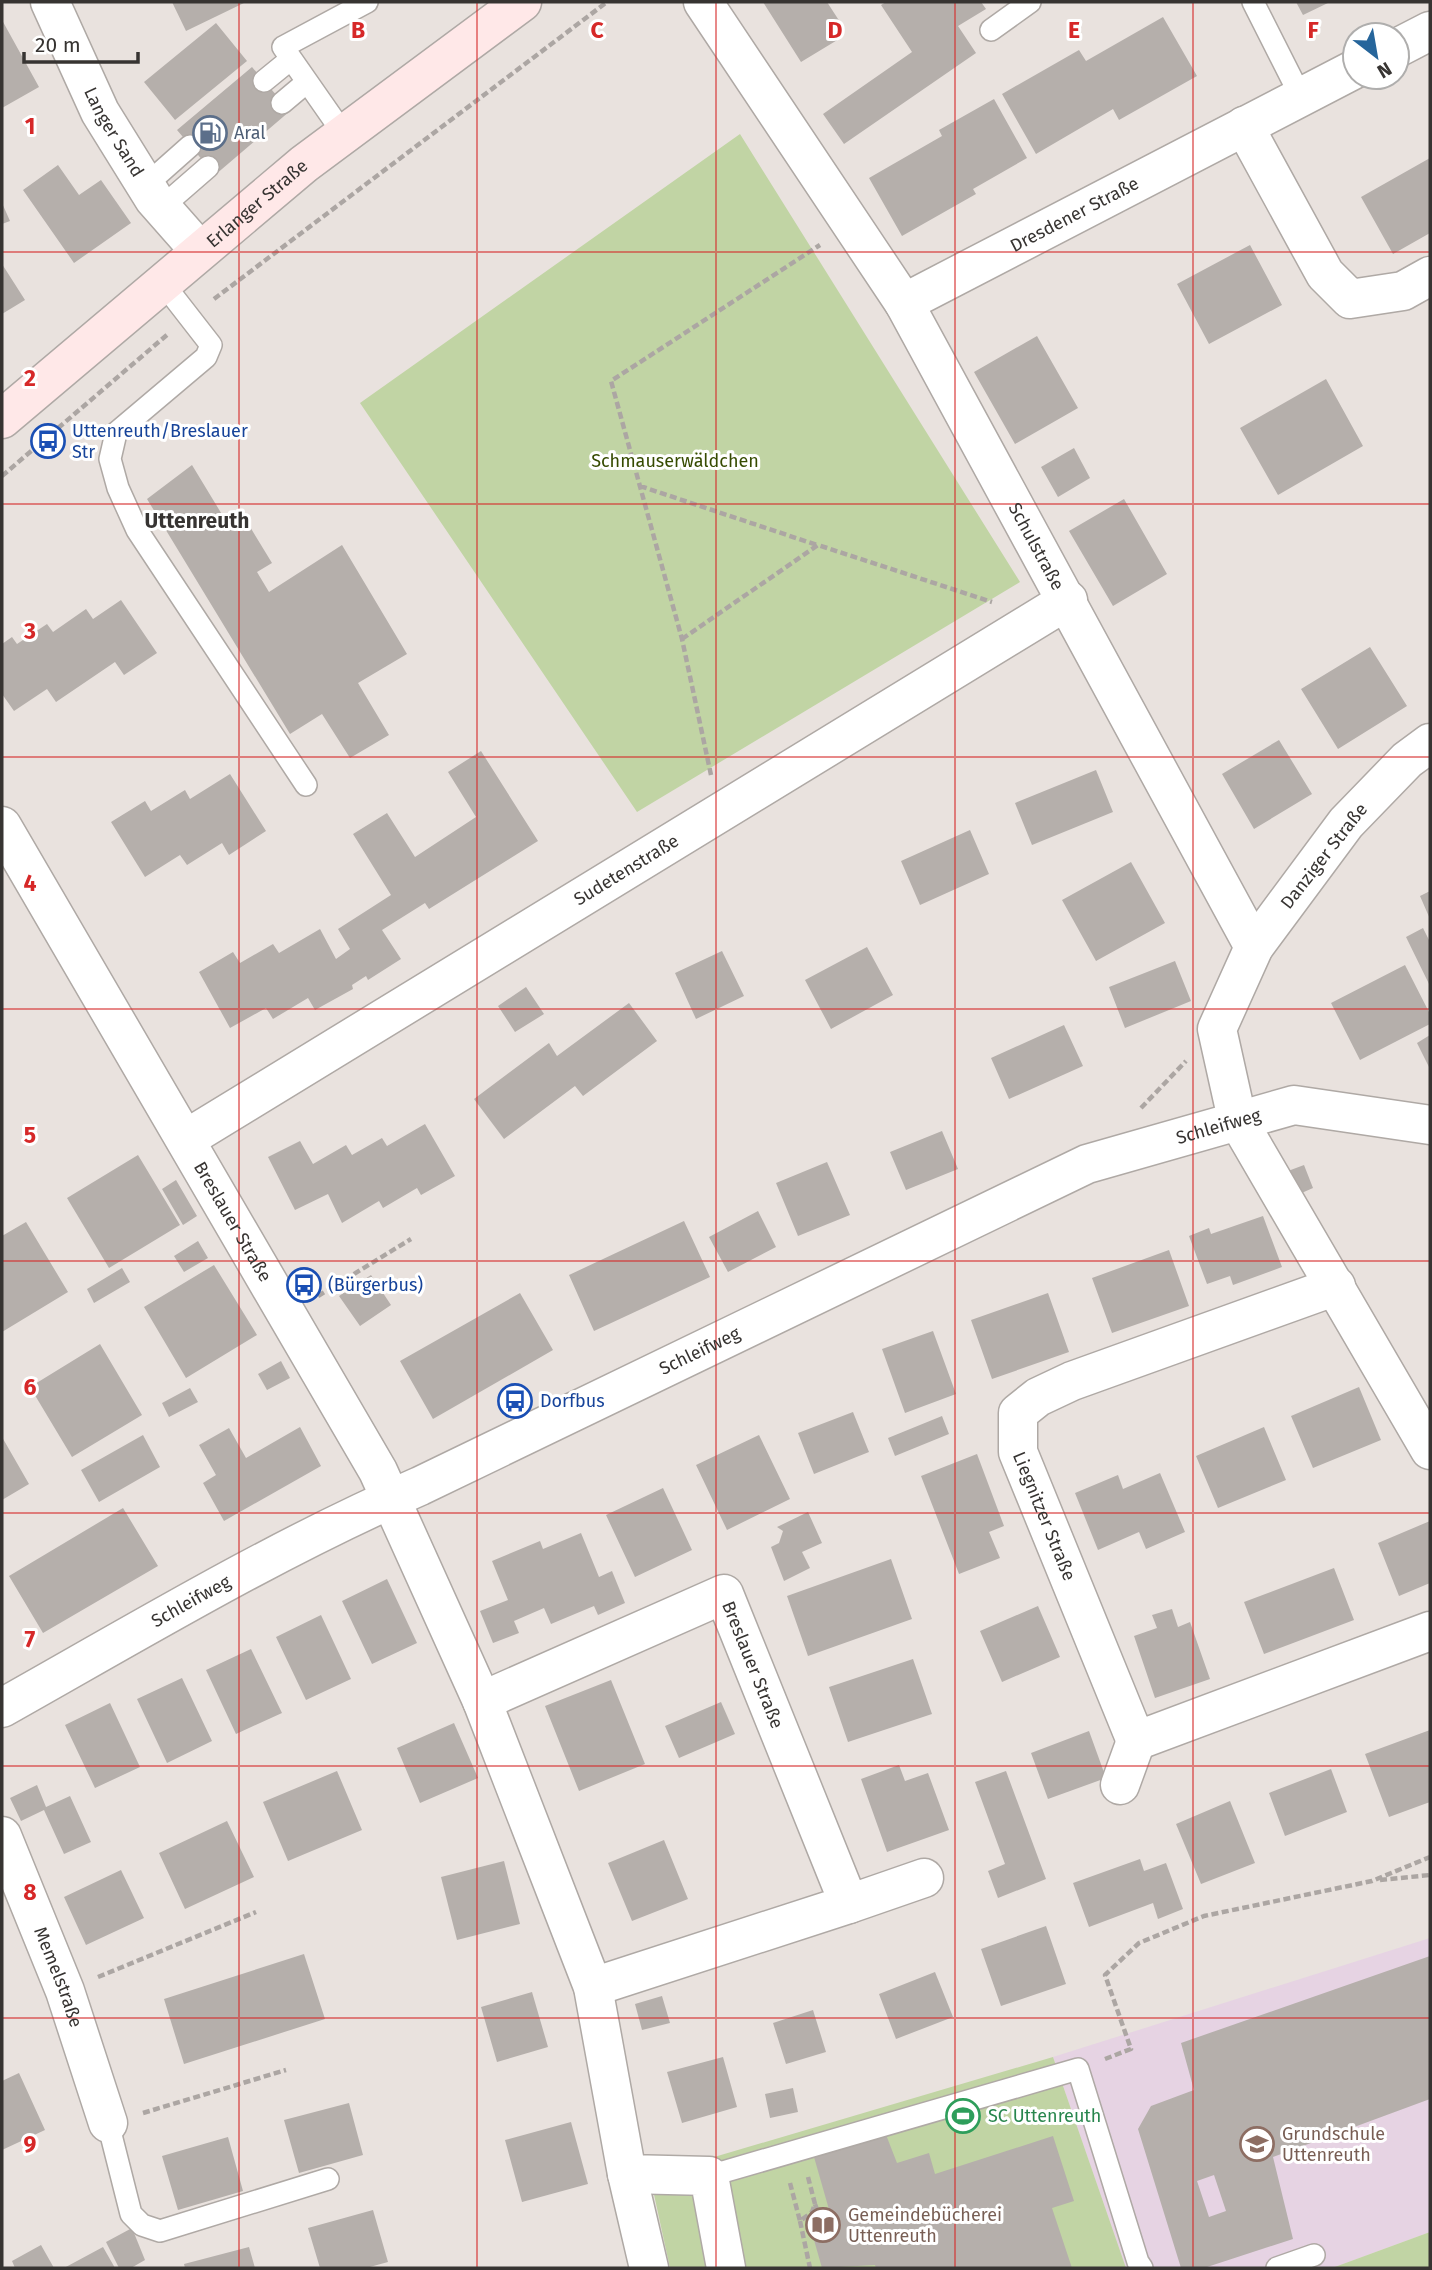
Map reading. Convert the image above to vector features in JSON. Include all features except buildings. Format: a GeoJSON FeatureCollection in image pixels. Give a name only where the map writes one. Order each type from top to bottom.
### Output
{"type":"FeatureCollection","features":[{"type":"Feature","properties":{"kind":"main road","name":"Erlanger Straße"},"geometry":{"type":"LineString","coordinates":[[2,419],[199,250],[343,132],[522,2]]}},
{"type":"Feature","properties":{"kind":"street","name":"Langer Sand"},"geometry":{"type":"LineString","coordinates":[[50,2],[100,112],[154,196],[199,250]]}},
{"type":"Feature","properties":{"kind":"street","name":"Schulstraße"},"geometry":{"type":"LineString","coordinates":[[703,2],[904,303],[1068,600],[1254,947]]}},
{"type":"Feature","properties":{"kind":"street"},"geometry":{"type":"LineString","coordinates":[[1411,41],[1430,31]]}},
{"type":"Feature","properties":{"kind":"street","name":"Dresdener Straße"},"geometry":{"type":"LineString","coordinates":[[904,303],[1341,76]]}},
{"type":"Feature","properties":{"kind":"street"},"geometry":{"type":"LineString","coordinates":[[1244,125],[1325,274],[1350,299],[1403,291],[1430,276]]}},
{"type":"Feature","properties":{"kind":"street","name":"Sudetenstraße"},"geometry":{"type":"LineString","coordinates":[[187,1139],[1068,600]]}},
{"type":"Feature","properties":{"kind":"street","name":"Danziger Straße"},"geometry":{"type":"LineString","coordinates":[[1254,947],[1346,823],[1408,760],[1430,743]]}},
{"type":"Feature","properties":{"kind":"street","name":"Breslauer Straße"},"geometry":{"type":"LineString","coordinates":[[2,827],[187,1139],[378,1471],[482,1701],[593,1987],[626,2174],[649,2268]]}},
{"type":"Feature","properties":{"kind":"street"},"geometry":{"type":"LineString","coordinates":[[1254,947],[1217,1029],[1237,1119],[1430,1450]]}},
{"type":"Feature","properties":{"kind":"street","name":"Schleifweg"},"geometry":{"type":"LineString","coordinates":[[2,1708],[207,1592],[389,1499],[1087,1164],[1237,1119],[1294,1105],[1430,1125]]}},
{"type":"Feature","properties":{"kind":"street","name":"Liegnitzer Straße"},"geometry":{"type":"LineString","coordinates":[[1136,1741],[1018,1452],[1018,1413],[1038,1397],[1072,1381],[1336,1286]]}},
{"type":"Feature","properties":{"kind":"street","name":"Breslauer Straße"},"geometry":{"type":"LineString","coordinates":[[482,1701],[724,1594],[849,1904]]}},
{"type":"Feature","properties":{"kind":"street"},"geometry":{"type":"LineString","coordinates":[[1120,1785],[1136,1741],[1430,1630]]}},
{"type":"Feature","properties":{"kind":"street","name":"Memelstraße"},"geometry":{"type":"LineString","coordinates":[[2,1836],[65,1991],[107,2123]]}},
{"type":"Feature","properties":{"kind":"street"},"geometry":{"type":"LineString","coordinates":[[593,1987],[924,1878]]}},
{"type":"Feature","properties":{"kind":"street"},"geometry":{"type":"LineString","coordinates":[[626,2174],[709,2176],[726,2268]]}},
{"type":"Feature","properties":{"kind":"lane"},"geometry":{"type":"LineString","coordinates":[[343,132],[283,47],[367,2]]}},
{"type":"Feature","properties":{"kind":"lane"},"geometry":{"type":"LineString","coordinates":[[991,30],[1030,2]]}},
{"type":"Feature","properties":{"kind":"lane"},"geometry":{"type":"LineString","coordinates":[[1253,2],[1301,97]]}},
{"type":"Feature","properties":{"kind":"lane"},"geometry":{"type":"LineString","coordinates":[[264,81],[291,59]]}},
{"type":"Feature","properties":{"kind":"lane"},"geometry":{"type":"LineString","coordinates":[[282,103],[307,82]]}},
{"type":"Feature","properties":{"kind":"lane"},"geometry":{"type":"LineString","coordinates":[[154,196],[190,146]]}},
{"type":"Feature","properties":{"kind":"lane"},"geometry":{"type":"LineString","coordinates":[[154,196],[208,167]]}},
{"type":"Feature","properties":{"kind":"lane"},"geometry":{"type":"LineString","coordinates":[[162,282],[211,345],[205,357],[116,433],[110,459],[118,488],[137,530],[306,785]]}},
{"type":"Feature","properties":{"kind":"lane"},"geometry":{"type":"LineString","coordinates":[[709,2176],[1078,2069],[1138,2262],[1143,2268]]}},
{"type":"Feature","properties":{"kind":"lane"},"geometry":{"type":"LineString","coordinates":[[107,2123],[131,2214],[142,2225],[160,2231],[328,2179]]}},
{"type":"Feature","properties":{"kind":"lane"},"geometry":{"type":"LineString","coordinates":[[1277,2268],[1314,2255]]}},
{"type":"Feature","properties":{"kind":"path"},"geometry":{"type":"LineString","coordinates":[[2,476],[191,317],[607,2]]}},
{"type":"Feature","properties":{"kind":"path"},"geometry":{"type":"LineString","coordinates":[[713,785],[682,639],[611,380],[827,241]]}},
{"type":"Feature","properties":{"kind":"path"},"geometry":{"type":"LineString","coordinates":[[640,485],[1003,606]]}},
{"type":"Feature","properties":{"kind":"path"},"geometry":{"type":"LineString","coordinates":[[682,639],[818,545]]}},
{"type":"Feature","properties":{"kind":"path"},"geometry":{"type":"LineString","coordinates":[[1133,1116],[1217,1029]]}},
{"type":"Feature","properties":{"kind":"path"},"geometry":{"type":"LineString","coordinates":[[288,1314],[411,1239]]}},
{"type":"Feature","properties":{"kind":"path"},"geometry":{"type":"LineString","coordinates":[[1372,1881],[1430,1857]]}},
{"type":"Feature","properties":{"kind":"path"},"geometry":{"type":"LineString","coordinates":[[1078,2069],[1131,2049],[1105,1975],[1139,1943],[1204,1916],[1372,1881],[1430,1875]]}},
{"type":"Feature","properties":{"kind":"path"},"geometry":{"type":"LineString","coordinates":[[65,1991],[256,1912]]}},
{"type":"Feature","properties":{"kind":"path"},"geometry":{"type":"LineString","coordinates":[[107,2123],[286,2070]]}},
{"type":"Feature","properties":{"kind":"path"},"geometry":{"type":"LineString","coordinates":[[783,2155],[810,2268]]}},
{"type":"Feature","properties":{"kind":"path"},"geometry":{"type":"LineString","coordinates":[[800,2221],[812,2212],[816,2204],[819,2216]]}},
{"type":"Feature","properties":{"kind":"shaded area","name":"Grundschule Uttenreuth"},"geometry":{"type":"Polygon","coordinates":[[[1430,1938],[1430,2232],[1332,2268],[1126,2268],[1053,2057],[1430,1938]]]}},
{"type":"Feature","properties":{"kind":"green space","name":"Schmauserwäldchen"},"geometry":{"type":"Polygon","coordinates":[[[740,134],[1020,582],[637,812],[360,403],[740,134]]]}},
{"type":"Feature","properties":{"kind":"green space","name":"SC Uttenreuth"},"geometry":{"type":"Polygon","coordinates":[[[1053,2057],[1126,2268],[670,2268],[650,2176],[1053,2057]]]}},
{"type":"Feature","properties":{"kind":"green space"},"geometry":{"type":"Polygon","coordinates":[[[1430,2232],[1430,2268],[1332,2268],[1430,2232]]]}},
{"type":"Feature","properties":{"kind":"place","name":"Aral"},"geometry":{"type":"Point","coordinates":[210,133]}},
{"type":"Feature","properties":{"kind":"place","name":"Uttenreuth/Breslauer Str"},"geometry":{"type":"Point","coordinates":[48,441]}},
{"type":"Feature","properties":{"kind":"place","name":"(Bürgerbus)"},"geometry":{"type":"Point","coordinates":[304,1285]}},
{"type":"Feature","properties":{"kind":"place","name":"Dorfbus"},"geometry":{"type":"Point","coordinates":[515,1401]}},
{"type":"Feature","properties":{"kind":"place","name":"SC Uttenreuth"},"geometry":{"type":"Point","coordinates":[963,2116]}},
{"type":"Feature","properties":{"kind":"place","name":"Grundschule Uttenreuth"},"geometry":{"type":"Point","coordinates":[1257,2144]}},
{"type":"Feature","properties":{"kind":"place","name":"Gemeindebücherei Uttenreuth"},"geometry":{"type":"Point","coordinates":[823,2225]}},
{"type":"Feature","properties":{"kind":"district","name":"Uttenreuth"},"geometry":{"type":"Point","coordinates":[197,521]}}]}
